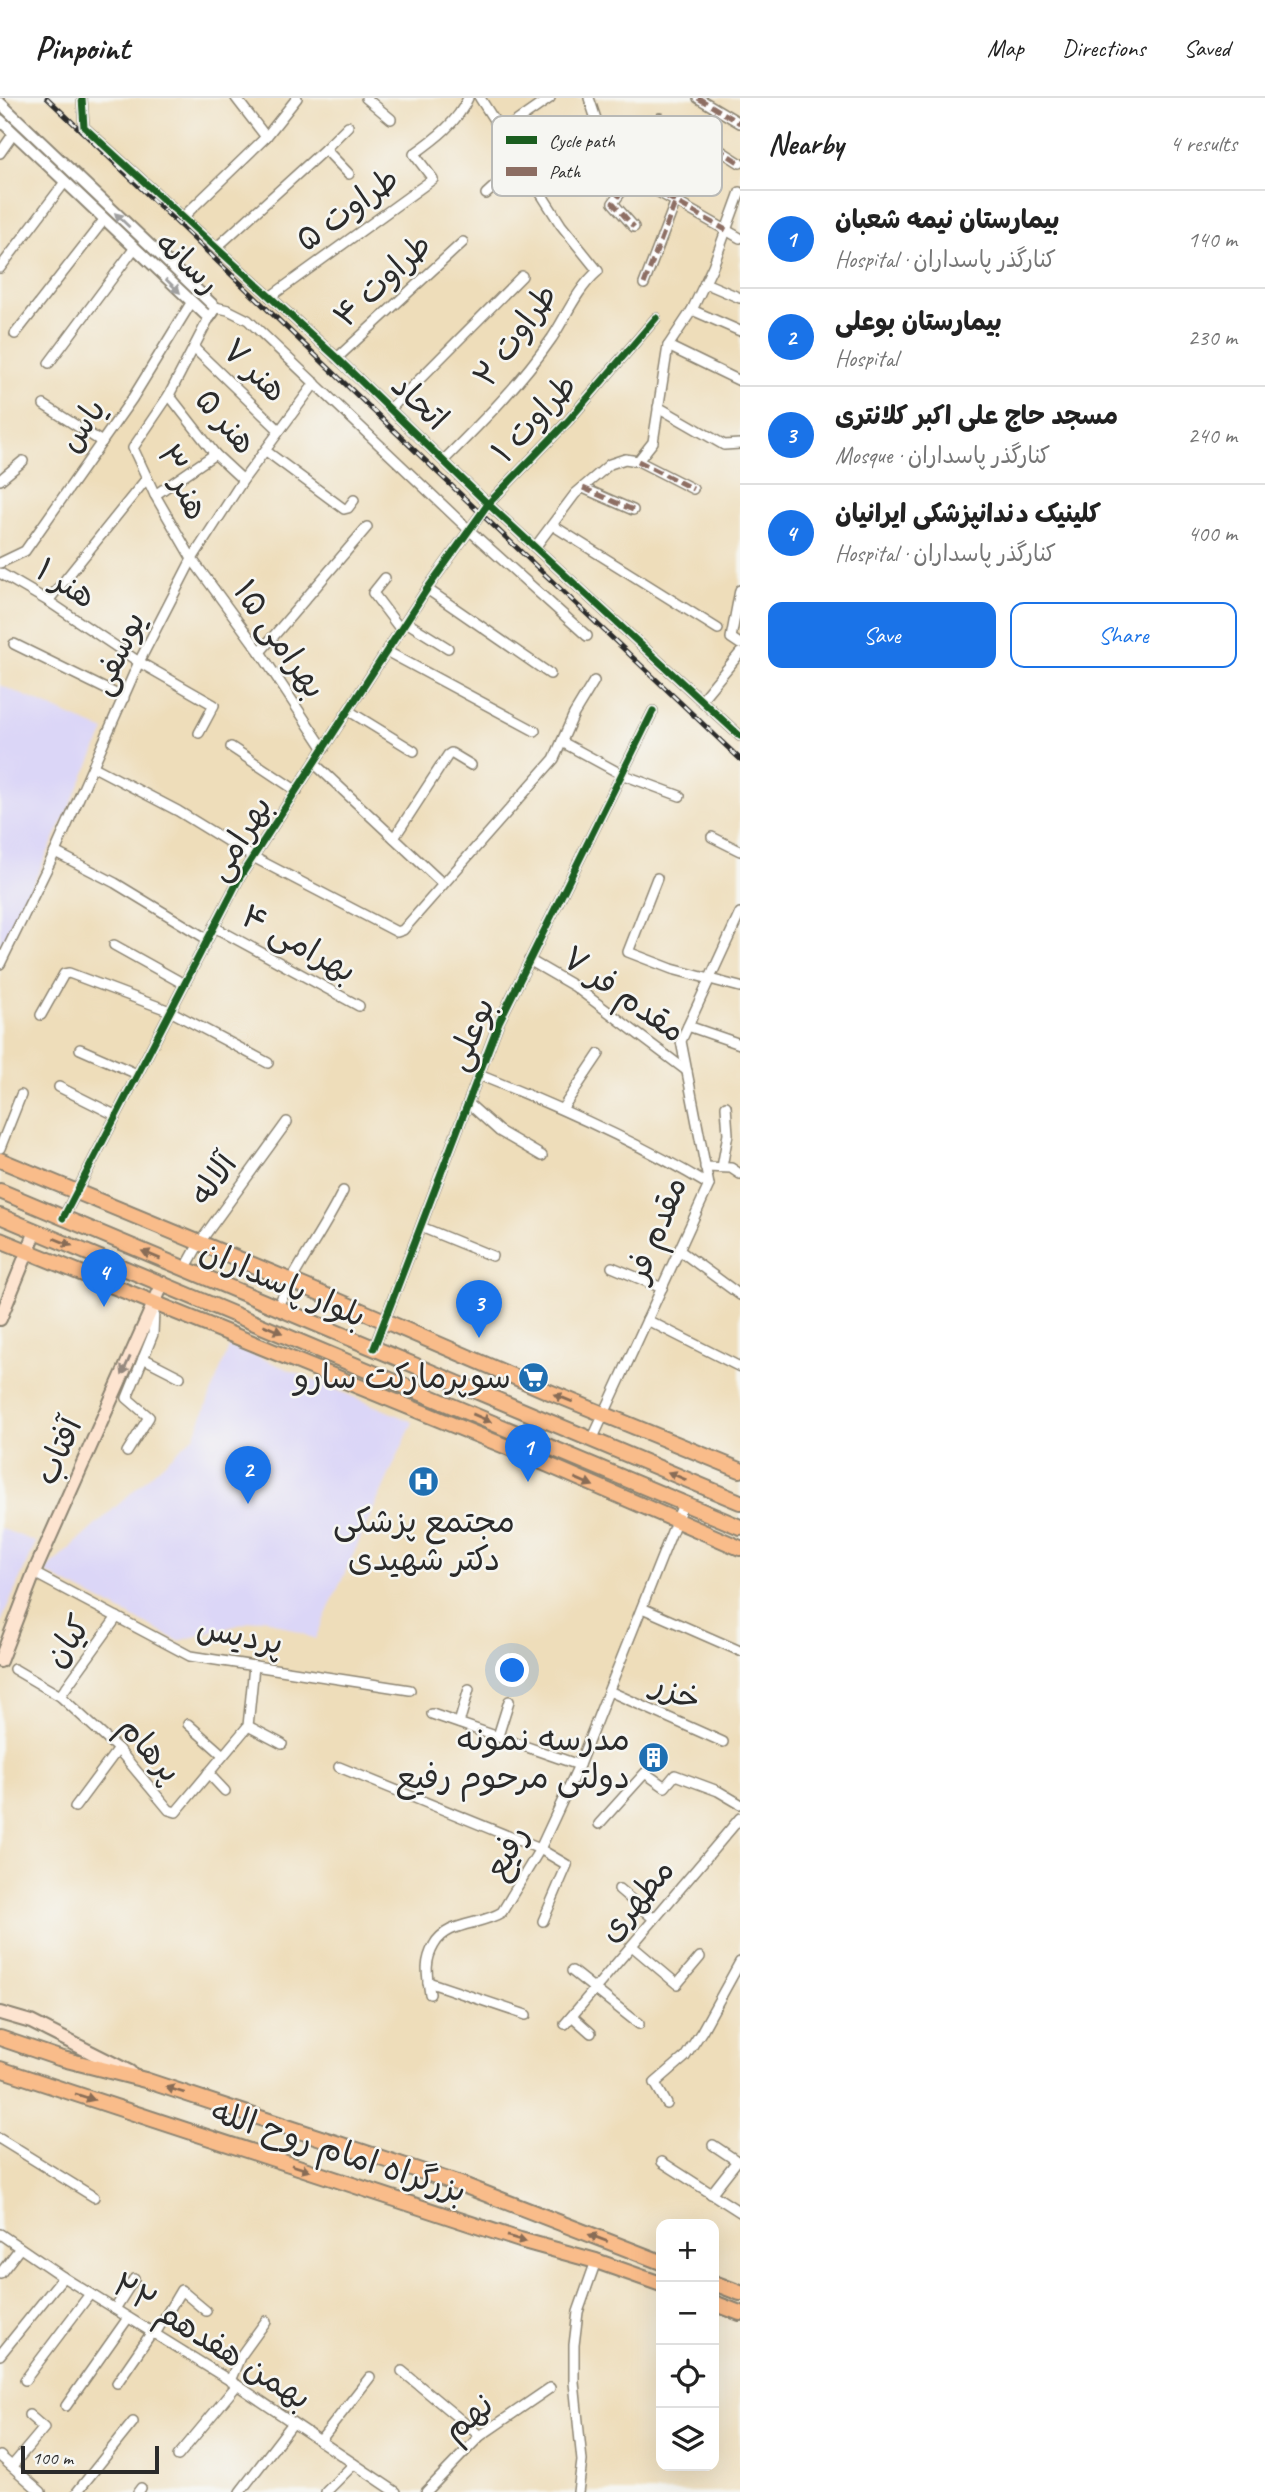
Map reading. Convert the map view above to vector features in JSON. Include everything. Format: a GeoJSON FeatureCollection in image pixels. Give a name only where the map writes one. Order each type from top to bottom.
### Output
{"type":"FeatureCollection","features":[{"type":"Feature","properties":{"kind":"main road"},"geometry":{"type":"LineString","coordinates":[[0,1160],[740,1471]]}},
{"type":"Feature","properties":{"kind":"main road","name":"بلوار پاسداران"},"geometry":{"type":"LineString","coordinates":[[0,1191],[740,1502]]}},
{"type":"Feature","properties":{"kind":"main road","name":"بلوار پاسداران"},"geometry":{"type":"LineString","coordinates":[[0,1216],[740,1527]]}},
{"type":"Feature","properties":{"kind":"main road"},"geometry":{"type":"LineString","coordinates":[[0,1319],[36,1231]]}},
{"type":"Feature","properties":{"kind":"main road"},"geometry":{"type":"LineString","coordinates":[[0,1240],[507,1447],[740,1548]]}},
{"type":"Feature","properties":{"kind":"main road","name":"آفتاب"},"geometry":{"type":"LineString","coordinates":[[0,1661],[34,1573],[163,1283]]}},
{"type":"Feature","properties":{"kind":"main road"},"geometry":{"type":"LineString","coordinates":[[0,2012],[31,2022],[145,2080]]}},
{"type":"Feature","properties":{"kind":"main road"},"geometry":{"type":"LineString","coordinates":[[0,2038],[58,2058],[145,2080],[463,2185],[656,2260]]}},
{"type":"Feature","properties":{"kind":"main road","name":"بزرگراه امام روح الله"},"geometry":{"type":"LineString","coordinates":[[0,2068],[520,2241],[596,2261],[656,2282]]}},
{"type":"Feature","properties":{"kind":"main road"},"geometry":{"type":"LineString","coordinates":[[719,2285],[740,2293]]}},
{"type":"Feature","properties":{"kind":"main road"},"geometry":{"type":"LineString","coordinates":[[719,2305],[740,2313]]}},
{"type":"Feature","properties":{"kind":"street","name":"اتحاد"},"geometry":{"type":"LineString","coordinates":[[82,98],[84,127],[391,408],[488,504],[740,736]]}},
{"type":"Feature","properties":{"kind":"street"},"geometry":{"type":"LineString","coordinates":[[236,98],[266,136]]}},
{"type":"Feature","properties":{"kind":"street"},"geometry":{"type":"LineString","coordinates":[[182,218],[266,136],[297,98]]}},
{"type":"Feature","properties":{"kind":"street"},"geometry":{"type":"LineString","coordinates":[[366,98],[391,119]]}},
{"type":"Feature","properties":{"kind":"street","name":"طراوت ۵"},"geometry":{"type":"LineString","coordinates":[[270,297],[433,179],[414,154],[445,129],[463,110],[468,98]]}},
{"type":"Feature","properties":{"kind":"street"},"geometry":{"type":"LineString","coordinates":[[480,98],[492,117]]}},
{"type":"Feature","properties":{"kind":"street"},"geometry":{"type":"LineString","coordinates":[[524,116],[550,98]]}},
{"type":"Feature","properties":{"kind":"street"},"geometry":{"type":"LineString","coordinates":[[589,98],[595,116]]}},
{"type":"Feature","properties":{"kind":"street"},"geometry":{"type":"LineString","coordinates":[[698,98],[740,123]]}},
{"type":"Feature","properties":{"kind":"street","name":"رسانه"},"geometry":{"type":"LineString","coordinates":[[0,103],[215,307],[209,318],[0,120]]}},
{"type":"Feature","properties":{"kind":"street"},"geometry":{"type":"LineString","coordinates":[[216,248],[348,126]]}},
{"type":"Feature","properties":{"kind":"street"},"geometry":{"type":"LineString","coordinates":[[0,153],[14,133]]}},
{"type":"Feature","properties":{"kind":"street"},"geometry":{"type":"LineString","coordinates":[[326,149],[349,174]]}},
{"type":"Feature","properties":{"kind":"street"},"geometry":{"type":"LineString","coordinates":[[722,152],[740,163]]}},
{"type":"Feature","properties":{"kind":"street"},"geometry":{"type":"LineString","coordinates":[[0,268],[65,182]]}},
{"type":"Feature","properties":{"kind":"street"},"geometry":{"type":"LineString","coordinates":[[486,194],[492,189]]}},
{"type":"Feature","properties":{"kind":"street"},"geometry":{"type":"LineString","coordinates":[[638,461],[653,442],[668,346],[692,310],[705,283],[740,192]]}},
{"type":"Feature","properties":{"kind":"street","name":"طراوت ۲"},"geometry":{"type":"LineString","coordinates":[[444,460],[527,370],[552,337],[588,279],[598,271],[561,225],[543,196]]}},
{"type":"Feature","properties":{"kind":"street"},"geometry":{"type":"LineString","coordinates":[[618,196],[613,203],[634,227]]}},
{"type":"Feature","properties":{"kind":"street"},"geometry":{"type":"LineString","coordinates":[[665,196],[740,238]]}},
{"type":"Feature","properties":{"kind":"street"},"geometry":{"type":"LineString","coordinates":[[644,284],[676,196]]}},
{"type":"Feature","properties":{"kind":"street"},"geometry":{"type":"LineString","coordinates":[[15,334],[104,220]]}},
{"type":"Feature","properties":{"kind":"street","name":"طراوت ۴"},"geometry":{"type":"LineString","coordinates":[[337,358],[463,242]]}},
{"type":"Feature","properties":{"kind":"street"},"geometry":{"type":"LineString","coordinates":[[49,363],[134,249]]}},
{"type":"Feature","properties":{"kind":"street"},"geometry":{"type":"LineString","coordinates":[[391,408],[522,276]]}},
{"type":"Feature","properties":{"kind":"street"},"geometry":{"type":"LineString","coordinates":[[705,283],[740,298]]}},
{"type":"Feature","properties":{"kind":"street","name":"یاس"},"geometry":{"type":"LineString","coordinates":[[0,562],[25,551],[132,399],[191,303]]}},
{"type":"Feature","properties":{"kind":"street"},"geometry":{"type":"LineString","coordinates":[[215,307],[248,320],[468,529],[587,636]]}},
{"type":"Feature","properties":{"kind":"street"},"geometry":{"type":"LineString","coordinates":[[692,310],[740,331]]}},
{"type":"Feature","properties":{"kind":"street","name":"هنر ۳"},"geometry":{"type":"LineString","coordinates":[[192,559],[155,495],[133,448],[169,395],[209,318]]}},
{"type":"Feature","properties":{"kind":"street","name":"طراوت ۱"},"geometry":{"type":"LineString","coordinates":[[488,504],[616,367],[656,318]]}},
{"type":"Feature","properties":{"kind":"street"},"geometry":{"type":"LineString","coordinates":[[668,346],[740,381]]}},
{"type":"Feature","properties":{"kind":"street","name":"هنر ۷"},"geometry":{"type":"LineString","coordinates":[[194,348],[279,430]]}},
{"type":"Feature","properties":{"kind":"street","name":"یوسفی"},"geometry":{"type":"LineString","coordinates":[[0,964],[55,852],[139,662],[192,559],[243,480],[315,383]]}},
{"type":"Feature","properties":{"kind":"street","name":"هنر ۵"},"geometry":{"type":"LineString","coordinates":[[169,395],[215,454],[243,480]]}},
{"type":"Feature","properties":{"kind":"street"},"geometry":{"type":"LineString","coordinates":[[44,405],[102,442]]}},
{"type":"Feature","properties":{"kind":"street"},"geometry":{"type":"LineString","coordinates":[[659,407],[724,445],[740,444]]}},
{"type":"Feature","properties":{"kind":"street"},"geometry":{"type":"LineString","coordinates":[[267,451],[344,509],[354,500]]}},
{"type":"Feature","properties":{"kind":"street"},"geometry":{"type":"LineString","coordinates":[[155,495],[215,454]]}},
{"type":"Feature","properties":{"kind":"street"},"geometry":{"type":"LineString","coordinates":[[536,546],[583,488],[610,464],[625,459],[638,461],[693,489]]}},
{"type":"Feature","properties":{"kind":"street"},"geometry":{"type":"LineString","coordinates":[[0,480],[23,461]]}},
{"type":"Feature","properties":{"kind":"street"},"geometry":{"type":"LineString","coordinates":[[48,601],[147,478]]}},
{"type":"Feature","properties":{"kind":"street"},"geometry":{"type":"LineString","coordinates":[[583,488],[633,510]]}},
{"type":"Feature","properties":{"kind":"street","name":"بهرامی"},"geometry":{"type":"LineString","coordinates":[[63,1218],[240,877],[427,589],[488,504]]}},
{"type":"Feature","properties":{"kind":"street"},"geometry":{"type":"LineString","coordinates":[[552,525],[718,629]]}},
{"type":"Feature","properties":{"kind":"street"},"geometry":{"type":"LineString","coordinates":[[260,652],[367,527]]}},
{"type":"Feature","properties":{"kind":"street","name":"بهرامی ۱۵"},"geometry":{"type":"LineString","coordinates":[[192,559],[260,652],[324,749]]}},
{"type":"Feature","properties":{"kind":"street","name":"هنر ۱"},"geometry":{"type":"LineString","coordinates":[[0,573],[48,601],[139,662],[214,705],[199,733]]}},
{"type":"Feature","properties":{"kind":"street"},"geometry":{"type":"LineString","coordinates":[[385,578],[373,593],[404,626],[448,648]]}},
{"type":"Feature","properties":{"kind":"street"},"geometry":{"type":"LineString","coordinates":[[427,589],[550,674]]}},
{"type":"Feature","properties":{"kind":"street"},"geometry":{"type":"LineString","coordinates":[[740,590],[731,639],[740,644]]}},
{"type":"Feature","properties":{"kind":"street"},"geometry":{"type":"LineString","coordinates":[[14,644],[124,698]]}},
{"type":"Feature","properties":{"kind":"street"},"geometry":{"type":"LineString","coordinates":[[388,652],[535,731]]}},
{"type":"Feature","properties":{"kind":"street"},"geometry":{"type":"LineString","coordinates":[[702,699],[740,653]]}},
{"type":"Feature","properties":{"kind":"street"},"geometry":{"type":"LineString","coordinates":[[94,767],[393,932],[402,930],[554,759],[574,714],[594,681]]}},
{"type":"Feature","properties":{"kind":"street"},"geometry":{"type":"LineString","coordinates":[[349,711],[414,751]]}},
{"type":"Feature","properties":{"kind":"street","name":"بوعلی"},"geometry":{"type":"LineString","coordinates":[[374,1348],[499,1022],[653,711]]}},
{"type":"Feature","properties":{"kind":"street"},"geometry":{"type":"LineString","coordinates":[[562,742],[621,774],[680,796]]}},
{"type":"Feature","properties":{"kind":"street"},"geometry":{"type":"LineString","coordinates":[[230,747],[298,791]]}},
{"type":"Feature","properties":{"kind":"street"},"geometry":{"type":"LineString","coordinates":[[394,838],[448,755],[451,753],[471,765]]}},
{"type":"Feature","properties":{"kind":"street"},"geometry":{"type":"LineString","coordinates":[[315,764],[442,883]]}},
{"type":"Feature","properties":{"kind":"street"},"geometry":{"type":"LineString","coordinates":[[712,837],[740,852]]}},
{"type":"Feature","properties":{"kind":"street"},"geometry":{"type":"LineString","coordinates":[[55,852],[207,939]]}},
{"type":"Feature","properties":{"kind":"street"},"geometry":{"type":"LineString","coordinates":[[657,878],[628,952],[672,969],[740,987]]}},
{"type":"Feature","properties":{"kind":"street","name":"مقدم فر"},"geometry":{"type":"LineString","coordinates":[[592,1440],[709,1185],[681,1041],[740,915]]}},
{"type":"Feature","properties":{"kind":"street","name":"بهرامی ۴"},"geometry":{"type":"LineString","coordinates":[[214,927],[359,1006]]}},
{"type":"Feature","properties":{"kind":"street"},"geometry":{"type":"LineString","coordinates":[[114,945],[184,984]]}},
{"type":"Feature","properties":{"kind":"street","name":"مقدم فر ۷"},"geometry":{"type":"LineString","coordinates":[[529,960],[574,986],[687,1071]]}},
{"type":"Feature","properties":{"kind":"street"},"geometry":{"type":"LineString","coordinates":[[41,1015],[67,972],[170,1012],[268,1063]]}},
{"type":"Feature","properties":{"kind":"street"},"geometry":{"type":"LineString","coordinates":[[688,1026],[740,1044]]}},
{"type":"Feature","properties":{"kind":"street"},"geometry":{"type":"LineString","coordinates":[[80,1049],[137,1074]]}},
{"type":"Feature","properties":{"kind":"street"},"geometry":{"type":"LineString","coordinates":[[562,1109],[599,1054]]}},
{"type":"Feature","properties":{"kind":"street"},"geometry":{"type":"LineString","coordinates":[[479,1075],[562,1109],[709,1185]]}},
{"type":"Feature","properties":{"kind":"street"},"geometry":{"type":"LineString","coordinates":[[59,1087],[115,1115]]}},
{"type":"Feature","properties":{"kind":"street"},"geometry":{"type":"LineString","coordinates":[[0,1148],[21,1095]]}},
{"type":"Feature","properties":{"kind":"street"},"geometry":{"type":"LineString","coordinates":[[468,1103],[499,1131],[542,1156]]}},
{"type":"Feature","properties":{"kind":"street"},"geometry":{"type":"LineString","coordinates":[[722,1167],[728,1134],[726,1106]]}},
{"type":"Feature","properties":{"kind":"street","name":"آلاله"},"geometry":{"type":"LineString","coordinates":[[185,1269],[200,1242],[288,1122]]}},
{"type":"Feature","properties":{"kind":"street"},"geometry":{"type":"LineString","coordinates":[[705,1167],[731,1168],[740,1174]]}},
{"type":"Feature","properties":{"kind":"street"},"geometry":{"type":"LineString","coordinates":[[277,1308],[290,1280],[324,1230],[343,1191]]}},
{"type":"Feature","properties":{"kind":"street"},"geometry":{"type":"LineString","coordinates":[[421,1227],[492,1256]]}},
{"type":"Feature","properties":{"kind":"street"},"geometry":{"type":"LineString","coordinates":[[679,1250],[740,1295]]}},
{"type":"Feature","properties":{"kind":"street"},"geometry":{"type":"LineString","coordinates":[[612,1267],[662,1288]]}},
{"type":"Feature","properties":{"kind":"street"},"geometry":{"type":"LineString","coordinates":[[127,1452],[149,1417],[127,1398],[153,1334],[154,1304]]}},
{"type":"Feature","properties":{"kind":"street"},"geometry":{"type":"LineString","coordinates":[[647,1320],[740,1367]]}},
{"type":"Feature","properties":{"kind":"street"},"geometry":{"type":"LineString","coordinates":[[143,1358],[180,1377]]}},
{"type":"Feature","properties":{"kind":"street","name":"رفیع"},"geometry":{"type":"LineString","coordinates":[[430,1994],[427,1958],[438,1937],[450,1930],[502,1912],[540,1849],[579,1765],[683,1504]]}},
{"type":"Feature","properties":{"kind":"street","name":"پردیس"},"geometry":{"type":"LineString","coordinates":[[34,1573],[190,1656],[411,1690]]}},
{"type":"Feature","properties":{"kind":"street"},"geometry":{"type":"LineString","coordinates":[[642,1608],[740,1651]]}},
{"type":"Feature","properties":{"kind":"street","name":"کیان"},"geometry":{"type":"LineString","coordinates":[[60,1696],[117,1617]]}},
{"type":"Feature","properties":{"kind":"street"},"geometry":{"type":"LineString","coordinates":[[254,1666],[248,1726],[282,1744]]}},
{"type":"Feature","properties":{"kind":"street","name":"پرهام"},"geometry":{"type":"LineString","coordinates":[[14,1670],[60,1696],[118,1749],[169,1810],[176,1812],[248,1726]]}},
{"type":"Feature","properties":{"kind":"street"},"geometry":{"type":"LineString","coordinates":[[459,1723],[469,1689]]}},
{"type":"Feature","properties":{"kind":"street","name":"خزر"},"geometry":{"type":"LineString","coordinates":[[609,1691],[723,1742]]}},
{"type":"Feature","properties":{"kind":"street"},"geometry":{"type":"LineString","coordinates":[[498,1736],[509,1701]]}},
{"type":"Feature","properties":{"kind":"street"},"geometry":{"type":"LineString","coordinates":[[432,1714],[579,1765]]}},
{"type":"Feature","properties":{"kind":"street"},"geometry":{"type":"LineString","coordinates":[[188,1724],[223,1755]]}},
{"type":"Feature","properties":{"kind":"street"},"geometry":{"type":"LineString","coordinates":[[75,1807],[118,1749]]}},
{"type":"Feature","properties":{"kind":"street"},"geometry":{"type":"LineString","coordinates":[[339,1767],[540,1849],[567,1865],[543,1921]]}},
{"type":"Feature","properties":{"kind":"street"},"geometry":{"type":"LineString","coordinates":[[208,1773],[225,1791]]}},
{"type":"Feature","properties":{"kind":"street"},"geometry":{"type":"LineString","coordinates":[[599,1824],[645,1773],[665,1787],[675,1775],[718,1791],[740,1804]]}},
{"type":"Feature","properties":{"kind":"street","name":"مطهری"},"geometry":{"type":"LineString","coordinates":[[591,2033],[569,2020],[740,1818]]}},
{"type":"Feature","properties":{"kind":"street"},"geometry":{"type":"LineString","coordinates":[[620,1889],[654,1919]]}},
{"type":"Feature","properties":{"kind":"street"},"geometry":{"type":"LineString","coordinates":[[632,1946],[677,1984],[699,1957]]}},
{"type":"Feature","properties":{"kind":"street"},"geometry":{"type":"LineString","coordinates":[[667,2104],[655,2082],[685,2056],[740,1962]]}},
{"type":"Feature","properties":{"kind":"street"},"geometry":{"type":"LineString","coordinates":[[572,1971],[639,2024]]}},
{"type":"Feature","properties":{"kind":"street"},"geometry":{"type":"LineString","coordinates":[[428,1982],[526,2015]]}},
{"type":"Feature","properties":{"kind":"street"},"geometry":{"type":"LineString","coordinates":[[0,2139],[94,2197]]}},
{"type":"Feature","properties":{"kind":"street"},"geometry":{"type":"LineString","coordinates":[[711,2194],[737,2161],[713,2145]]}},
{"type":"Feature","properties":{"kind":"street"},"geometry":{"type":"LineString","coordinates":[[662,2162],[740,2212]]}},
{"type":"Feature","properties":{"kind":"street","name":"۲۲ بهمن هفدهم"},"geometry":{"type":"LineString","coordinates":[[0,2234],[63,2277],[233,2383],[396,2492]]}},
{"type":"Feature","properties":{"kind":"street"},"geometry":{"type":"LineString","coordinates":[[0,2274],[20,2248]]}},
{"type":"Feature","properties":{"kind":"street"},"geometry":{"type":"LineString","coordinates":[[578,2492],[582,2461],[574,2382],[574,2345],[578,2312],[596,2261]]}},
{"type":"Feature","properties":{"kind":"street"},"geometry":{"type":"LineString","coordinates":[[0,2355],[63,2277]]}},
{"type":"Feature","properties":{"kind":"street"},"geometry":{"type":"LineString","coordinates":[[114,2309],[134,2279]]}},
{"type":"Feature","properties":{"kind":"street"},"geometry":{"type":"LineString","coordinates":[[117,2383],[181,2290],[206,2311]]}},
{"type":"Feature","properties":{"kind":"street"},"geometry":{"type":"LineString","coordinates":[[25,2380],[90,2294]]}},
{"type":"Feature","properties":{"kind":"street"},"geometry":{"type":"LineString","coordinates":[[66,2406],[128,2318]]}},
{"type":"Feature","properties":{"kind":"street"},"geometry":{"type":"LineString","coordinates":[[178,2455],[233,2383],[240,2357],[265,2321]]}},
{"type":"Feature","properties":{"kind":"street"},"geometry":{"type":"LineString","coordinates":[[402,2371],[480,2436]]}},
{"type":"Feature","properties":{"kind":"street"},"geometry":{"type":"LineString","coordinates":[[320,2441],[370,2376]]}},
{"type":"Feature","properties":{"kind":"street","name":"نهم"},"geometry":{"type":"LineString","coordinates":[[426,2492],[480,2436],[550,2388]]}},
{"type":"Feature","properties":{"kind":"street"},"geometry":{"type":"LineString","coordinates":[[12,2466],[44,2428],[29,2415]]}},
{"type":"Feature","properties":{"kind":"street"},"geometry":{"type":"LineString","coordinates":[[77,2492],[134,2422]]}},
{"type":"Feature","properties":{"kind":"street"},"geometry":{"type":"LineString","coordinates":[[240,2492],[293,2423]]}},
{"type":"Feature","properties":{"kind":"street"},"geometry":{"type":"LineString","coordinates":[[0,2456],[41,2492]]}},
{"type":"Feature","properties":{"kind":"street"},"geometry":{"type":"LineString","coordinates":[[326,2492],[354,2464]]}},
{"type":"Feature","properties":{"kind":"shaded area"},"geometry":{"type":"Polygon","coordinates":[[[0,685],[105,731],[0,954],[0,685]]]}},
{"type":"Feature","properties":{"kind":"shaded area"},"geometry":{"type":"Polygon","coordinates":[[[230,1345],[413,1422],[315,1639],[264,1618],[179,1641],[44,1572],[195,1435],[230,1345]]]}},
{"type":"Feature","properties":{"kind":"shaded area"},"geometry":{"type":"Polygon","coordinates":[[[0,1528],[36,1542],[0,1625],[0,1528]]]}},
{"type":"Feature","properties":{"kind":"railway"},"geometry":{"type":"LineString","coordinates":[[47,98],[740,759]]}},
{"type":"Feature","properties":{"kind":"marked path"},"geometry":{"type":"LineString","coordinates":[[698,98],[740,123]]}},
{"type":"Feature","properties":{"kind":"marked path"},"geometry":{"type":"LineString","coordinates":[[722,152],[740,163]]}},
{"type":"Feature","properties":{"kind":"marked path"},"geometry":{"type":"LineString","coordinates":[[618,196],[613,203],[634,227]]}},
{"type":"Feature","properties":{"kind":"marked path"},"geometry":{"type":"LineString","coordinates":[[666,196],[726,230]]}},
{"type":"Feature","properties":{"kind":"marked path"},"geometry":{"type":"LineString","coordinates":[[644,284],[678,196]]}},
{"type":"Feature","properties":{"kind":"marked path"},"geometry":{"type":"LineString","coordinates":[[638,461],[693,489]]}},
{"type":"Feature","properties":{"kind":"marked path"},"geometry":{"type":"LineString","coordinates":[[583,488],[633,510]]}},
{"type":"Feature","properties":{"kind":"cycle path"},"geometry":{"type":"LineString","coordinates":[[82,98],[84,127],[337,358],[488,504],[740,736]]}},
{"type":"Feature","properties":{"kind":"cycle path"},"geometry":{"type":"LineString","coordinates":[[63,1218],[240,877],[427,589],[488,504],[568,421],[656,318]]}},
{"type":"Feature","properties":{"kind":"cycle path"},"geometry":{"type":"LineString","coordinates":[[374,1348],[499,1022],[653,711]]}},
{"type":"Feature","properties":{"kind":"place","name":"کلینیک دندانپزشکی ایرانیان"},"geometry":{"type":"Point","coordinates":[104,1307]}},
{"type":"Feature","properties":{"kind":"place","name":"مسجد حاج علی اکبر کلانتری"},"geometry":{"type":"Point","coordinates":[479,1338]}},
{"type":"Feature","properties":{"kind":"place","name":"سوپرمارکت سارو"},"geometry":{"type":"Point","coordinates":[534,1377]}},
{"type":"Feature","properties":{"kind":"place","name":"مجتمع پزشکی دکتر شهیدی"},"geometry":{"type":"Point","coordinates":[424,1481]}},
{"type":"Feature","properties":{"kind":"place","name":"بیمارستان نیمه شعبان"},"geometry":{"type":"Point","coordinates":[528,1482]}},
{"type":"Feature","properties":{"kind":"place","name":"بیمارستان بوعلی"},"geometry":{"type":"Point","coordinates":[248,1504]}},
{"type":"Feature","properties":{"kind":"place","name":"مدرسه نمونه دولتی مرحوم رفیع"},"geometry":{"type":"Point","coordinates":[653,1758]}}]}
